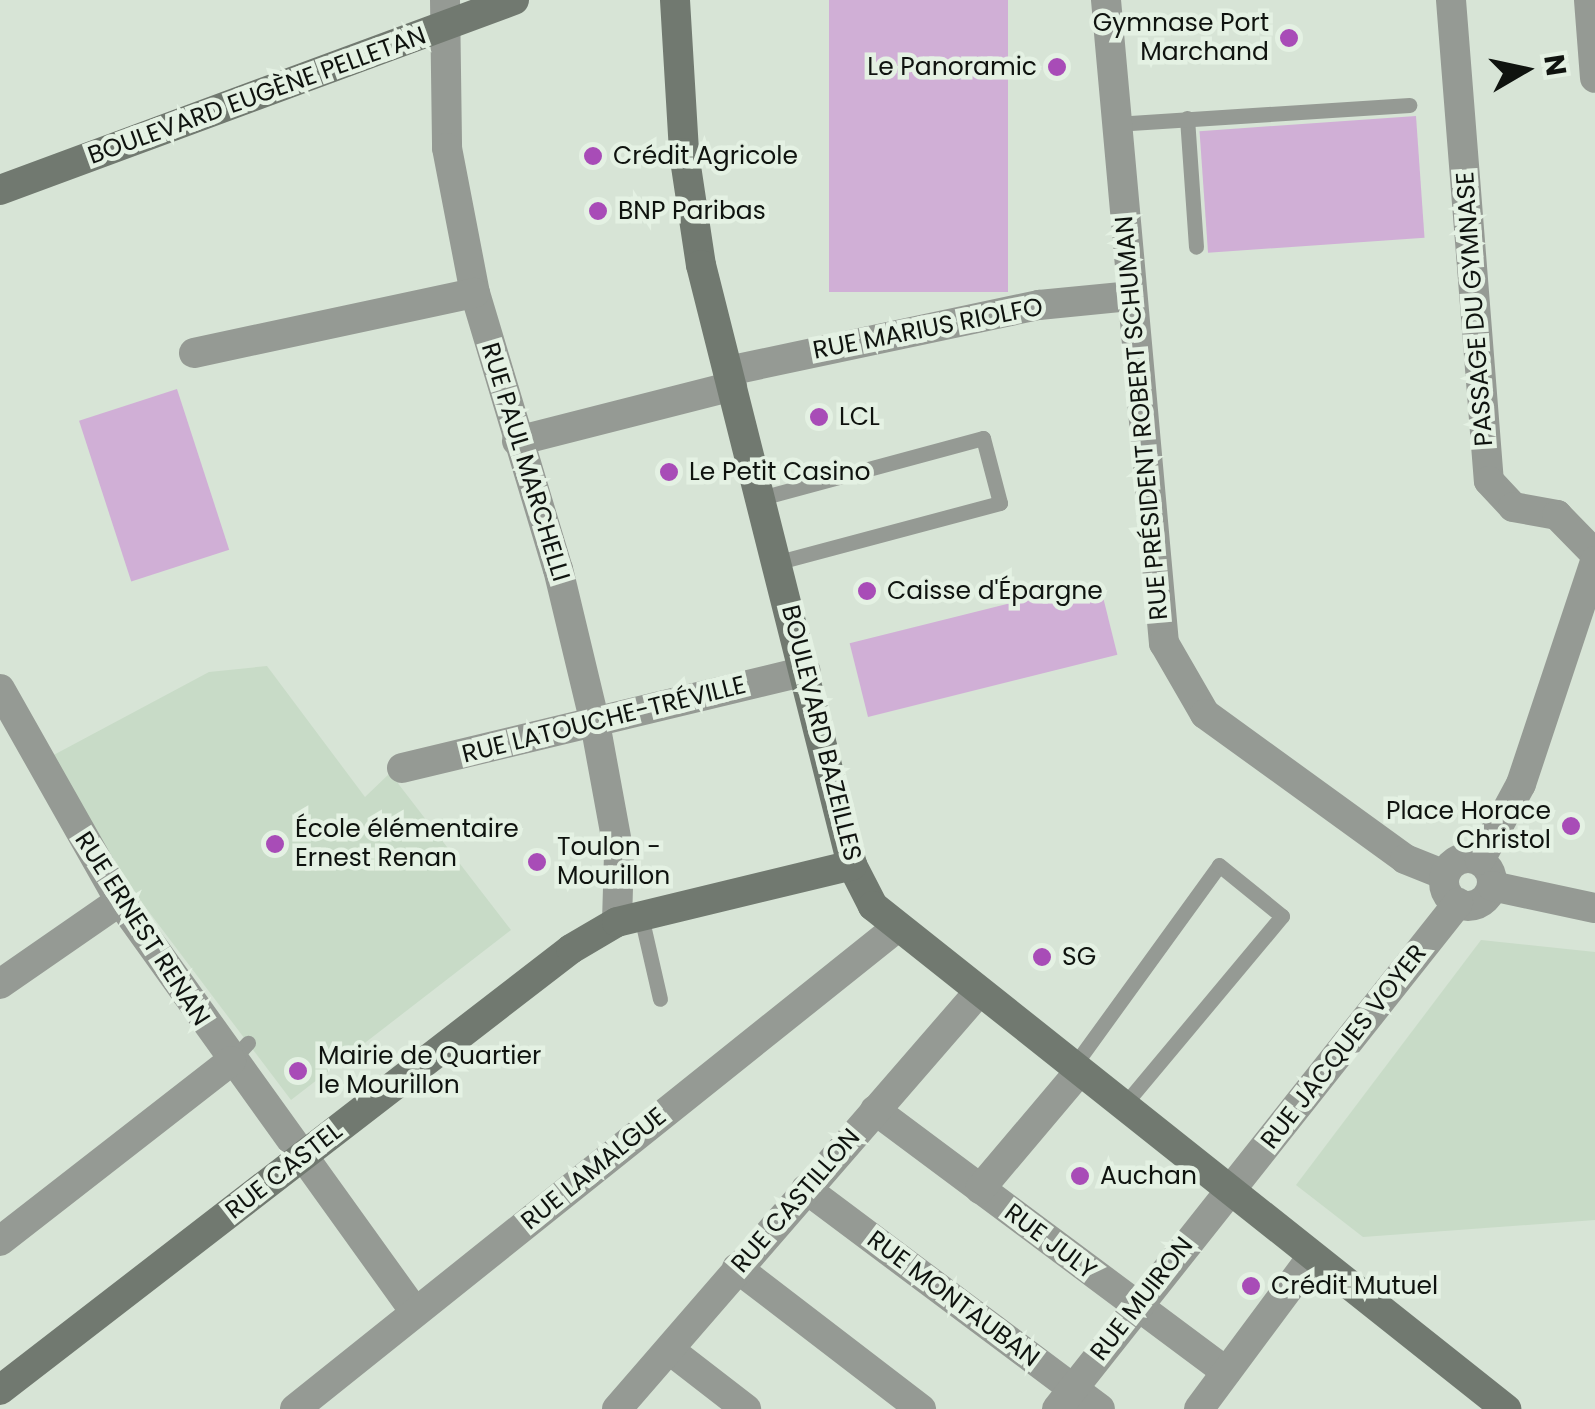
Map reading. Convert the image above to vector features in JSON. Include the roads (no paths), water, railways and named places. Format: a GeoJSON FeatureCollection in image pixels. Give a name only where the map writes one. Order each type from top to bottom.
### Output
{"type":"FeatureCollection","features":[{"type":"Feature","properties":{"kind":"main road","name":"BOULEVARD EUGÈNE PELLETAN"},"geometry":{"type":"LineString","coordinates":[[0,190],[446,14],[514,0]]}},
{"type":"Feature","properties":{"kind":"main road","name":"BOULEVARD BAZEILLES"},"geometry":{"type":"LineString","coordinates":[[675,0],[684,153],[701,265],[852,865],[872,906],[976,994],[1506,1409]]}},
{"type":"Feature","properties":{"kind":"main road","name":"RUE CASTEL"},"geometry":{"type":"LineString","coordinates":[[0,1390],[571,949],[629,919],[852,865]]}},
{"type":"Feature","properties":{"kind":"street","name":"RUE PRÉSIDENT ROBERT SCHUMAN"},"geometry":{"type":"LineString","coordinates":[[1106,0],[1155,585],[1176,671],[1205,714],[1405,859],[1445,875]]}},
{"type":"Feature","properties":{"kind":"street","name":"PASSAGE DU GYMNASE"},"geometry":{"type":"LineString","coordinates":[[1451,0],[1489,481],[1513,507],[1557,515],[1595,557]]}},
{"type":"Feature","properties":{"kind":"street"},"geometry":{"type":"LineString","coordinates":[[1589,0],[1595,78]]}},
{"type":"Feature","properties":{"kind":"street","name":"RUE PAUL MARCHELLI"},"geometry":{"type":"LineString","coordinates":[[446,14],[447,148],[475,293],[558,569],[595,724],[629,919]]}},
{"type":"Feature","properties":{"kind":"street"},"geometry":{"type":"LineString","coordinates":[[194,353],[475,293]]}},
{"type":"Feature","properties":{"kind":"street","name":"RUE MARIUS RIOLFO"},"geometry":{"type":"LineString","coordinates":[[517,441],[730,379],[1039,305],[1130,296]]}},
{"type":"Feature","properties":{"kind":"street"},"geometry":{"type":"LineString","coordinates":[[1595,557],[1586,619],[1486,873],[1481,902],[1458,904],[1447,893],[1445,875],[1457,860],[1486,873],[1595,908]]}},
{"type":"Feature","properties":{"kind":"street","name":"RUE LATOUCHE-TRÉVILLE"},"geometry":{"type":"LineString","coordinates":[[402,768],[805,671]]}},
{"type":"Feature","properties":{"kind":"street","name":"RUE ERNEST RENAN"},"geometry":{"type":"LineString","coordinates":[[0,689],[127,896],[239,1052],[301,1159],[415,1312]]}},
{"type":"Feature","properties":{"kind":"street"},"geometry":{"type":"LineString","coordinates":[[0,984],[127,896]]}},
{"type":"Feature","properties":{"kind":"street","name":"RUE JACQUES VOYER"},"geometry":{"type":"LineString","coordinates":[[1228,1190],[1458,904]]}},
{"type":"Feature","properties":{"kind":"street","name":"RUE LAMALGUE"},"geometry":{"type":"LineString","coordinates":[[295,1409],[895,929]]}},
{"type":"Feature","properties":{"kind":"street","name":"RUE CASTILLON"},"geometry":{"type":"LineString","coordinates":[[617,1409],[976,994]]}},
{"type":"Feature","properties":{"kind":"street"},"geometry":{"type":"LineString","coordinates":[[0,1241],[239,1052]]}},
{"type":"Feature","properties":{"kind":"street"},"geometry":{"type":"LineString","coordinates":[[980,1189],[1076,1070]]}},
{"type":"Feature","properties":{"kind":"street","name":"RUE JULY"},"geometry":{"type":"LineString","coordinates":[[875,1110],[1226,1372]]}},
{"type":"Feature","properties":{"kind":"street","name":"RUE MONTAUBAN"},"geometry":{"type":"LineString","coordinates":[[806,1189],[1064,1399],[1100,1409]]}},
{"type":"Feature","properties":{"kind":"street","name":"RUE MUIRON"},"geometry":{"type":"LineString","coordinates":[[1064,1399],[1228,1190]]}},
{"type":"Feature","properties":{"kind":"street"},"geometry":{"type":"LineString","coordinates":[[1199,1409],[1312,1256]]}},
{"type":"Feature","properties":{"kind":"street"},"geometry":{"type":"LineString","coordinates":[[737,1268],[921,1409]]}},
{"type":"Feature","properties":{"kind":"street"},"geometry":{"type":"LineString","coordinates":[[670,1351],[746,1409]]}},
{"type":"Feature","properties":{"kind":"lane"},"geometry":{"type":"LineString","coordinates":[[1116,124],[1408,104]]}},
{"type":"Feature","properties":{"kind":"lane"},"geometry":{"type":"LineString","coordinates":[[1187,118],[1196,247]]}},
{"type":"Feature","properties":{"kind":"lane"},"geometry":{"type":"LineString","coordinates":[[761,498],[983,438],[1000,502],[778,562]]}},
{"type":"Feature","properties":{"kind":"lane"},"geometry":{"type":"LineString","coordinates":[[1076,1070],[1219,866],[1282,916],[1123,1106]]}},
{"type":"Feature","properties":{"kind":"lane"},"geometry":{"type":"LineString","coordinates":[[629,919],[660,998]]}},
{"type":"Feature","properties":{"kind":"place","name":"Gymnase Port Marchand"},"geometry":{"type":"Point","coordinates":[1289,38]}},
{"type":"Feature","properties":{"kind":"place","name":"Le Panoramic"},"geometry":{"type":"Point","coordinates":[1057,67]}},
{"type":"Feature","properties":{"kind":"place","name":"Crédit Agricole"},"geometry":{"type":"Point","coordinates":[593,156]}},
{"type":"Feature","properties":{"kind":"place","name":"BNP Paribas"},"geometry":{"type":"Point","coordinates":[598,211]}},
{"type":"Feature","properties":{"kind":"place","name":"LCL"},"geometry":{"type":"Point","coordinates":[819,417]}},
{"type":"Feature","properties":{"kind":"place","name":"Le Petit Casino"},"geometry":{"type":"Point","coordinates":[669,472]}},
{"type":"Feature","properties":{"kind":"place","name":"Caisse d'Épargne"},"geometry":{"type":"Point","coordinates":[867,591]}},
{"type":"Feature","properties":{"kind":"place","name":"Place Horace Christol"},"geometry":{"type":"Point","coordinates":[1571,826]}},
{"type":"Feature","properties":{"kind":"place","name":"École élémentaire Ernest Renan"},"geometry":{"type":"Point","coordinates":[275,844]}},
{"type":"Feature","properties":{"kind":"place","name":"Toulon - Mourillon"},"geometry":{"type":"Point","coordinates":[537,862]}},
{"type":"Feature","properties":{"kind":"place","name":"SG"},"geometry":{"type":"Point","coordinates":[1042,957]}},
{"type":"Feature","properties":{"kind":"place","name":"Mairie de Quartier le Mourillon"},"geometry":{"type":"Point","coordinates":[298,1071]}},
{"type":"Feature","properties":{"kind":"place","name":"Auchan"},"geometry":{"type":"Point","coordinates":[1080,1176]}},
{"type":"Feature","properties":{"kind":"place","name":"Crédit Mutuel"},"geometry":{"type":"Point","coordinates":[1251,1286]}}]}
